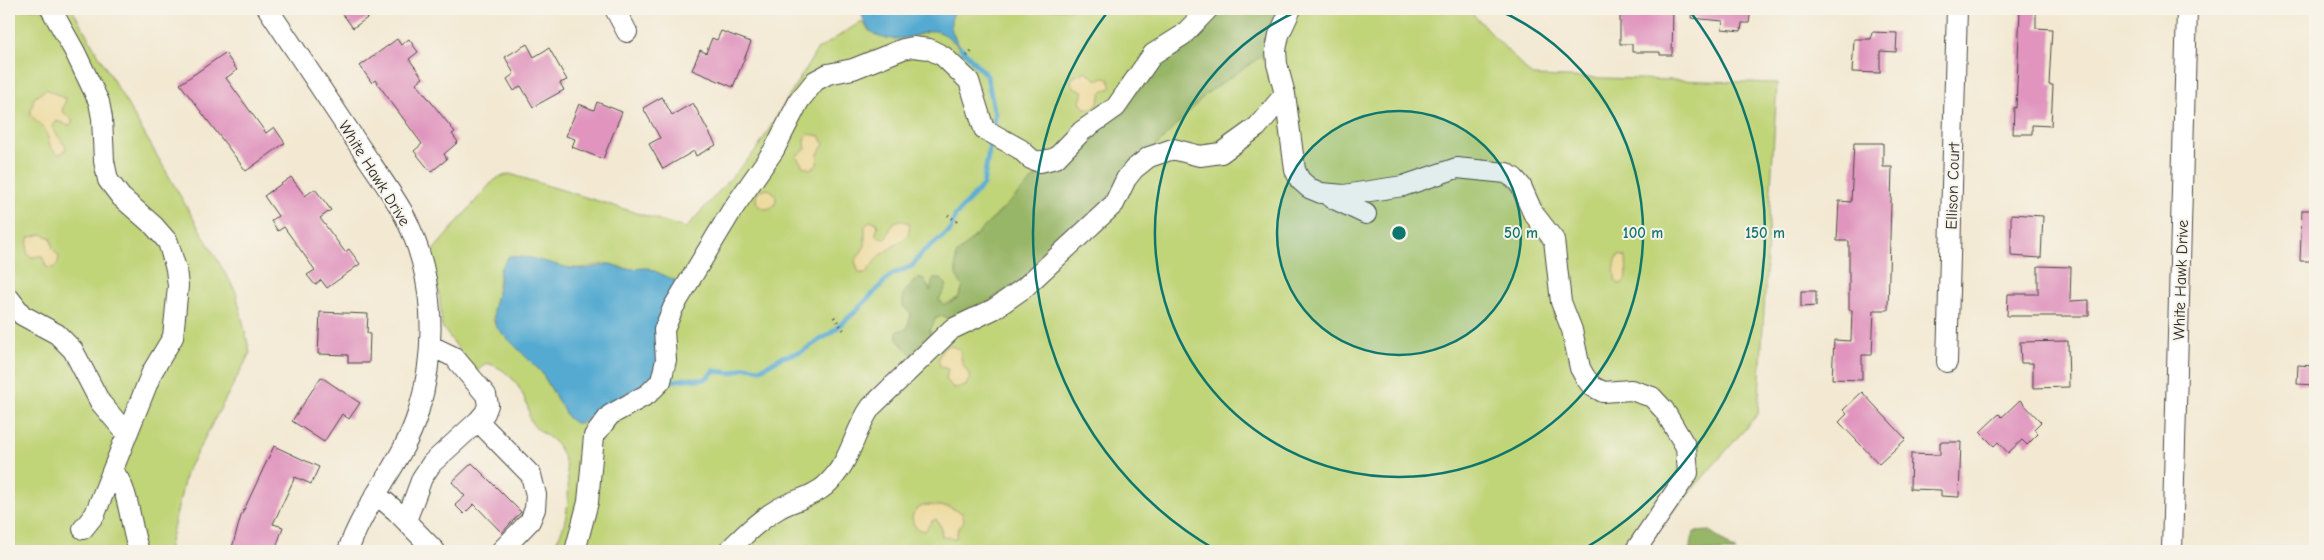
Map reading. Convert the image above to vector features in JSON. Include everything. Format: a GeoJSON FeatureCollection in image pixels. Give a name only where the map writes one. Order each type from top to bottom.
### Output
{"type":"FeatureCollection","features":[{"type":"Feature","properties":{"kind":"street"},"geometry":{"type":"LineString","coordinates":[[51,9],[75,52],[99,102],[108,180],[129,206],[161,233],[171,250],[176,269],[178,298],[173,337],[152,372],[126,432],[113,472],[96,514],[83,529]]}},
{"type":"Feature","properties":{"kind":"street","name":"White Hawk Drive"},"geometry":{"type":"LineString","coordinates":[[268,9],[401,210],[412,233],[426,280],[431,346],[427,381],[417,415],[397,460],[363,516],[348,551]]}},
{"type":"Feature","properties":{"kind":"street"},"geometry":{"type":"LineString","coordinates":[[615,9],[627,32]]}},
{"type":"Feature","properties":{"kind":"street"},"geometry":{"type":"LineString","coordinates":[[575,551],[588,502],[594,436],[610,416],[648,394],[661,381],[666,360],[664,330],[673,308],[732,210],[774,150],[799,101],[815,81],[828,74],[853,69],[903,49],[913,47],[929,49],[944,56],[969,82],[984,128],[1020,149],[1032,159],[1040,162],[1048,161],[1056,158],[1082,131],[1116,107],[1153,54],[1183,35],[1208,9]]}},
{"type":"Feature","properties":{"kind":"street"},"geometry":{"type":"LineString","coordinates":[[1292,9],[1279,35],[1276,50],[1277,64],[1286,94],[1295,170],[1300,180],[1309,188],[1366,214]]}},
{"type":"Feature","properties":{"kind":"street","name":"Ellison Court"},"geometry":{"type":"LineString","coordinates":[[1947,362],[1957,9]]}},
{"type":"Feature","properties":{"kind":"street","name":"White Hawk Drive"},"geometry":{"type":"LineString","coordinates":[[2172,551],[2187,9]]}},
{"type":"Feature","properties":{"kind":"street"},"geometry":{"type":"LineString","coordinates":[[728,551],[750,529],[779,508],[813,495],[825,486],[848,458],[863,419],[871,407],[945,334],[1005,302],[1037,275],[1114,204],[1134,169],[1150,156],[1173,149],[1209,156],[1221,153],[1257,127],[1286,94]]}},
{"type":"Feature","properties":{"kind":"street"},"geometry":{"type":"LineString","coordinates":[[1321,193],[1344,195],[1376,191],[1419,182],[1457,168],[1506,173],[1521,186],[1533,213],[1554,240],[1561,302],[1572,330],[1580,368],[1585,377],[1592,386],[1604,392],[1632,390],[1652,397],[1664,410],[1684,442],[1688,454],[1688,472],[1635,551]]}},
{"type":"Feature","properties":{"kind":"street"},"geometry":{"type":"LineString","coordinates":[[9,298],[22,315],[57,334],[73,350],[100,402],[126,432]]}},
{"type":"Feature","properties":{"kind":"street"},"geometry":{"type":"LineString","coordinates":[[406,521],[422,478],[432,463],[478,421],[488,405],[486,395],[454,357],[431,346]]}},
{"type":"Feature","properties":{"kind":"street"},"geometry":{"type":"LineString","coordinates":[[478,421],[531,475],[536,495],[535,509],[530,521],[501,551]]}},
{"type":"Feature","properties":{"kind":"street"},"geometry":{"type":"LineString","coordinates":[[113,472],[118,477],[125,495],[139,551]]}},
{"type":"Feature","properties":{"kind":"street"},"geometry":{"type":"LineString","coordinates":[[376,494],[435,551]]}},
{"type":"Feature","properties":{"kind":"path"},"geometry":{"type":"LineString","coordinates":[[948,215],[959,223]]}},
{"type":"Feature","properties":{"kind":"path"},"geometry":{"type":"LineString","coordinates":[[834,317],[845,332]]}},
{"type":"Feature","properties":{"kind":"green space"},"geometry":{"type":"Polygon","coordinates":[[[9,9],[72,9],[236,292],[250,353],[186,473],[168,551],[9,551],[9,9]]]}},
{"type":"Feature","properties":{"kind":"green space"},"geometry":{"type":"Polygon","coordinates":[[[956,9],[1468,9],[1532,76],[1777,83],[1758,414],[1639,551],[550,551],[562,530],[567,508],[567,474],[562,453],[554,442],[531,422],[529,410],[522,393],[508,374],[486,363],[476,372],[442,327],[439,292],[430,254],[491,183],[499,177],[510,174],[686,228],[757,149],[817,50],[862,21],[869,31],[918,35],[934,30],[946,35],[959,47],[950,24],[956,9]],[[509,256],[500,270],[493,319],[496,327],[542,373],[568,418],[588,420],[629,392],[648,385],[644,268],[630,269],[606,264],[571,268],[509,256]]]}},
{"type":"Feature","properties":{"kind":"green space"},"geometry":{"type":"Polygon","coordinates":[[[1214,9],[1288,9],[1272,49],[1206,94],[1038,270],[952,324],[944,316],[936,318],[930,330],[930,342],[914,357],[897,340],[897,331],[907,329],[911,314],[903,306],[903,294],[918,277],[924,279],[930,291],[933,279],[941,279],[947,285],[939,300],[944,305],[958,298],[963,287],[956,275],[956,255],[1150,64],[1214,9]]]}},
{"type":"Feature","properties":{"kind":"green space"},"geometry":{"type":"Polygon","coordinates":[[[1710,531],[1736,551],[1689,551],[1694,532],[1710,531]]]}},
{"type":"Feature","properties":{"kind":"sand"},"geometry":{"type":"Polygon","coordinates":[[[1086,71],[1097,80],[1103,77],[1108,78],[1112,87],[1101,93],[1098,104],[1091,108],[1084,108],[1080,102],[1083,91],[1073,87],[1071,82],[1073,77],[1086,71]]]}},
{"type":"Feature","properties":{"kind":"sand"},"geometry":{"type":"Polygon","coordinates":[[[46,89],[66,99],[62,111],[73,121],[69,126],[57,121],[53,125],[53,129],[66,147],[64,152],[58,154],[51,148],[46,131],[30,114],[34,98],[46,89]]]}},
{"type":"Feature","properties":{"kind":"sand"},"geometry":{"type":"Polygon","coordinates":[[[808,134],[820,136],[824,144],[818,154],[817,165],[810,169],[803,166],[796,156],[806,149],[804,139],[808,134]]]}},
{"type":"Feature","properties":{"kind":"sand"},"geometry":{"type":"Polygon","coordinates":[[[766,189],[773,192],[776,199],[773,206],[766,209],[759,206],[756,199],[759,192],[766,189]]]}},
{"type":"Feature","properties":{"kind":"sand"},"geometry":{"type":"Polygon","coordinates":[[[901,220],[910,224],[908,236],[879,256],[866,273],[859,273],[855,261],[865,246],[865,226],[870,221],[876,222],[878,227],[875,235],[885,239],[894,222],[901,220]]]}},
{"type":"Feature","properties":{"kind":"sand"},"geometry":{"type":"Polygon","coordinates":[[[41,234],[51,238],[53,249],[59,256],[58,263],[54,268],[46,267],[42,256],[31,257],[27,253],[28,238],[41,234]]]}},
{"type":"Feature","properties":{"kind":"sand"},"geometry":{"type":"Polygon","coordinates":[[[1619,255],[1626,257],[1627,279],[1621,284],[1617,283],[1615,272],[1615,264],[1619,255]]]}},
{"type":"Feature","properties":{"kind":"sand"},"geometry":{"type":"Polygon","coordinates":[[[950,345],[960,350],[962,363],[970,376],[966,386],[953,388],[946,379],[948,369],[941,367],[938,360],[942,350],[950,345]]]}},
{"type":"Feature","properties":{"kind":"sand"},"geometry":{"type":"Polygon","coordinates":[[[927,505],[949,507],[962,513],[964,521],[958,529],[956,538],[942,537],[941,527],[936,519],[932,521],[925,531],[917,529],[914,525],[913,514],[918,508],[927,505]]]}},
{"type":"Feature","properties":{"kind":"water"},"geometry":{"type":"Polygon","coordinates":[[[861,9],[956,9],[951,20],[951,29],[961,48],[946,35],[935,31],[897,39],[880,37],[868,28],[863,20],[861,9]]]}},
{"type":"Feature","properties":{"kind":"water"},"geometry":{"type":"Polygon","coordinates":[[[509,256],[531,258],[569,268],[586,269],[610,264],[623,269],[648,268],[679,282],[659,363],[648,385],[629,392],[581,423],[575,423],[568,418],[542,373],[496,327],[493,310],[499,286],[500,269],[509,256]]]}},
{"type":"Feature","properties":{"kind":"building"},"geometry":{"type":"Polygon","coordinates":[[[339,9],[380,9],[353,28],[339,9]]]}},
{"type":"Feature","properties":{"kind":"building"},"geometry":{"type":"Polygon","coordinates":[[[1620,9],[1673,10],[1672,55],[1660,55],[1660,52],[1632,52],[1632,44],[1620,44],[1620,9]]]}},
{"type":"Feature","properties":{"kind":"building"},"geometry":{"type":"Polygon","coordinates":[[[1692,9],[1751,9],[1749,23],[1742,23],[1741,31],[1722,29],[1723,21],[1691,18],[1692,9]]]}},
{"type":"Feature","properties":{"kind":"building"},"geometry":{"type":"Polygon","coordinates":[[[2020,9],[2036,9],[2036,28],[2052,29],[2049,85],[2053,85],[2051,126],[2032,125],[2032,134],[2013,134],[2014,107],[2016,108],[2020,9]]]}},
{"type":"Feature","properties":{"kind":"building"},"geometry":{"type":"Polygon","coordinates":[[[721,31],[751,42],[733,87],[692,70],[700,50],[706,53],[712,38],[717,40],[721,31]]]}},
{"type":"Feature","properties":{"kind":"building"},"geometry":{"type":"Polygon","coordinates":[[[1872,32],[1897,33],[1896,52],[1880,51],[1880,73],[1852,72],[1854,39],[1871,39],[1872,32]]]}},
{"type":"Feature","properties":{"kind":"building"},"geometry":{"type":"Polygon","coordinates":[[[397,39],[401,45],[409,39],[418,52],[409,59],[423,78],[416,83],[455,132],[452,134],[458,142],[444,154],[447,159],[431,172],[414,151],[422,144],[375,80],[372,83],[360,66],[397,39]]]}},
{"type":"Feature","properties":{"kind":"building"},"geometry":{"type":"Polygon","coordinates":[[[527,44],[534,57],[549,48],[567,80],[560,83],[564,90],[533,107],[521,86],[514,91],[507,79],[514,74],[505,57],[527,44]]]}},
{"type":"Feature","properties":{"kind":"building"},"geometry":{"type":"Polygon","coordinates":[[[225,53],[237,70],[226,78],[266,133],[274,127],[285,143],[246,171],[180,84],[225,53]]]}},
{"type":"Feature","properties":{"kind":"building"},"geometry":{"type":"Polygon","coordinates":[[[662,97],[672,115],[693,103],[716,145],[696,156],[694,151],[663,169],[649,144],[660,138],[643,108],[662,97]]]}},
{"type":"Feature","properties":{"kind":"building"},"geometry":{"type":"Polygon","coordinates":[[[597,102],[622,112],[603,159],[572,147],[575,139],[566,136],[579,104],[594,110],[597,102]]]}},
{"type":"Feature","properties":{"kind":"building"},"geometry":{"type":"Polygon","coordinates":[[[1854,143],[1883,143],[1883,167],[1892,167],[1888,310],[1874,310],[1872,355],[1862,355],[1862,380],[1832,379],[1834,340],[1851,341],[1852,310],[1849,310],[1849,241],[1837,241],[1839,201],[1851,202],[1854,143]]]}},
{"type":"Feature","properties":{"kind":"building"},"geometry":{"type":"Polygon","coordinates":[[[291,177],[305,196],[315,189],[331,210],[320,218],[345,252],[349,249],[360,264],[327,288],[321,280],[315,285],[307,275],[315,270],[284,227],[278,231],[271,221],[278,216],[264,196],[291,177]]]}},
{"type":"Feature","properties":{"kind":"building"},"geometry":{"type":"Polygon","coordinates":[[[2302,210],[2315,210],[2315,261],[2300,261],[2302,210]]]}},
{"type":"Feature","properties":{"kind":"building"},"geometry":{"type":"Polygon","coordinates":[[[2011,214],[2043,216],[2041,258],[2011,256],[2011,214]]]}},
{"type":"Feature","properties":{"kind":"building"},"geometry":{"type":"Polygon","coordinates":[[[2038,266],[2071,267],[2070,301],[2089,300],[2089,316],[2007,316],[2008,294],[2038,294],[2038,266]]]}},
{"type":"Feature","properties":{"kind":"building"},"geometry":{"type":"Polygon","coordinates":[[[1801,291],[1816,291],[1816,306],[1801,307],[1801,291]]]}},
{"type":"Feature","properties":{"kind":"building"},"geometry":{"type":"Polygon","coordinates":[[[320,312],[368,314],[367,333],[370,333],[369,363],[348,363],[348,355],[318,354],[320,312]]]}},
{"type":"Feature","properties":{"kind":"building"},"geometry":{"type":"Polygon","coordinates":[[[2068,341],[2069,387],[2033,388],[2033,363],[2021,363],[2020,342],[2068,341]]]}},
{"type":"Feature","properties":{"kind":"building"},"geometry":{"type":"Polygon","coordinates":[[[2298,365],[2315,366],[2315,385],[2297,384],[2298,365]]]}},
{"type":"Feature","properties":{"kind":"building"},"geometry":{"type":"Polygon","coordinates":[[[321,377],[360,403],[349,419],[342,414],[324,442],[292,421],[321,377]]]}},
{"type":"Feature","properties":{"kind":"building"},"geometry":{"type":"Polygon","coordinates":[[[1862,392],[1906,439],[1879,464],[1839,422],[1847,414],[1843,410],[1862,392]]]}},
{"type":"Feature","properties":{"kind":"building"},"geometry":{"type":"Polygon","coordinates":[[[2020,400],[2041,422],[2034,429],[2038,434],[2027,445],[2022,440],[2008,453],[1998,442],[1994,446],[1980,432],[1999,414],[2002,417],[2020,400]]]}},
{"type":"Feature","properties":{"kind":"building"},"geometry":{"type":"Polygon","coordinates":[[[1940,442],[1961,442],[1959,497],[1941,496],[1941,490],[1910,489],[1911,454],[1940,455],[1940,442]]]}},
{"type":"Feature","properties":{"kind":"building"},"geometry":{"type":"Polygon","coordinates":[[[274,446],[319,467],[311,484],[295,477],[273,524],[283,527],[275,551],[231,551],[241,516],[274,446]]]}},
{"type":"Feature","properties":{"kind":"building"},"geometry":{"type":"Polygon","coordinates":[[[472,463],[521,512],[502,533],[474,504],[464,514],[455,505],[465,496],[452,482],[472,463]]]}},
{"type":"Feature","properties":{"kind":"waterway"},"geometry":{"type":"LineString","coordinates":[[961,48],[987,76],[995,114],[994,125]]}},
{"type":"Feature","properties":{"kind":"waterway"},"geometry":{"type":"LineString","coordinates":[[669,381],[703,380],[714,371],[732,373],[746,367],[761,369],[782,357],[801,352],[831,333],[855,312],[891,275],[912,266],[923,252],[950,231],[955,216],[983,185],[990,144]]}}]}
